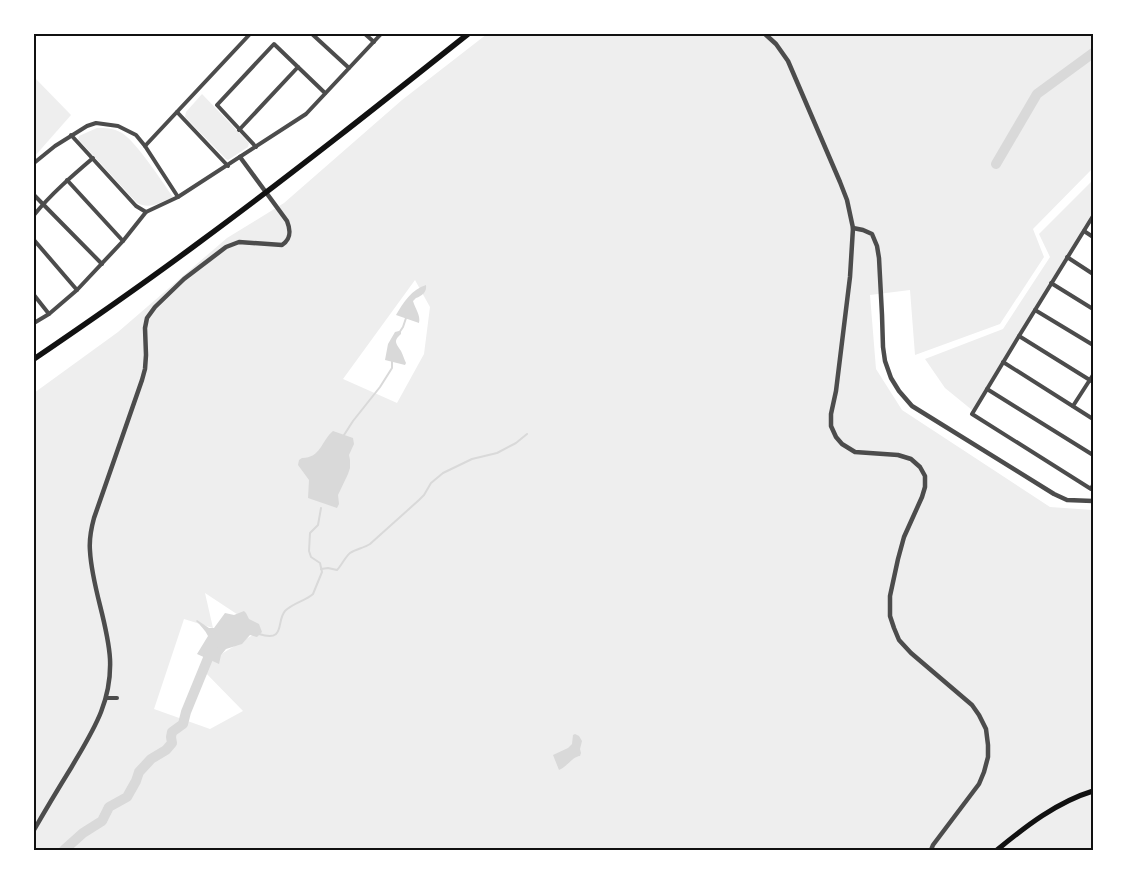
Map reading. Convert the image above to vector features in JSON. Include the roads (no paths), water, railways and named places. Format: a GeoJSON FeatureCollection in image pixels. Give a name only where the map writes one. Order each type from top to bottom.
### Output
{"type":"FeatureCollection","features":[{"type":"Feature","properties":{"kind":"main road"},"geometry":{"type":"LineString","coordinates":[[34,360],[154,275],[309,160],[468,34]]}},
{"type":"Feature","properties":{"kind":"main road"},"geometry":{"type":"LineString","coordinates":[[997,850],[1053,808],[1093,791]]}},
{"type":"Feature","properties":{"kind":"street"},"geometry":{"type":"LineString","coordinates":[[145,146],[250,34]]}},
{"type":"Feature","properties":{"kind":"street"},"geometry":{"type":"LineString","coordinates":[[312,34],[349,68]]}},
{"type":"Feature","properties":{"kind":"street"},"geometry":{"type":"LineString","coordinates":[[365,34],[374,42]]}},
{"type":"Feature","properties":{"kind":"street"},"geometry":{"type":"LineString","coordinates":[[34,324],[77,290],[123,241],[146,212],[178,197],[306,114],[381,34]]}},
{"type":"Feature","properties":{"kind":"street"},"geometry":{"type":"LineString","coordinates":[[765,34],[776,44],[788,61],[840,182],[847,200],[853,228],[850,276],[836,391],[831,414],[831,426],[842,444],[855,452],[898,455],[911,459],[920,467],[925,476],[925,487],[922,497],[911,520],[900,552],[890,596],[890,616],[899,640],[911,653],[972,705],[986,729],[988,757],[979,784],[931,850]]}},
{"type":"Feature","properties":{"kind":"street"},"geometry":{"type":"LineString","coordinates":[[256,147],[217,105],[274,44],[326,93]]}},
{"type":"Feature","properties":{"kind":"street"},"geometry":{"type":"LineString","coordinates":[[239,130],[298,67]]}},
{"type":"Feature","properties":{"kind":"street"},"geometry":{"type":"LineString","coordinates":[[177,112],[228,166]]}},
{"type":"Feature","properties":{"kind":"street"},"geometry":{"type":"LineString","coordinates":[[34,163],[55,146],[87,126],[96,123],[118,126],[136,134],[178,197]]}},
{"type":"Feature","properties":{"kind":"street"},"geometry":{"type":"LineString","coordinates":[[71,135],[136,206],[146,212]]}},
{"type":"Feature","properties":{"kind":"street"},"geometry":{"type":"LineString","coordinates":[[34,215],[67,180],[93,158]]}},
{"type":"Feature","properties":{"kind":"street"},"geometry":{"type":"LineString","coordinates":[[34,830],[99,720],[107,698],[110,660],[107,637],[93,574],[90,539],[94,518],[142,380],[146,355],[144,328],[147,318],[155,307],[184,279],[226,247],[239,242],[282,245],[287,242],[290,236],[287,221],[240,158]]}},
{"type":"Feature","properties":{"kind":"street"},"geometry":{"type":"LineString","coordinates":[[67,180],[123,241]]}},
{"type":"Feature","properties":{"kind":"street"},"geometry":{"type":"LineString","coordinates":[[34,194],[102,264]]}},
{"type":"Feature","properties":{"kind":"street"},"geometry":{"type":"LineString","coordinates":[[1093,216],[972,414],[1091,489],[1093,485]]}},
{"type":"Feature","properties":{"kind":"street"},"geometry":{"type":"LineString","coordinates":[[853,228],[872,234],[877,246],[885,361],[891,378],[912,406],[1054,494],[1067,500],[1093,501]]}},
{"type":"Feature","properties":{"kind":"street"},"geometry":{"type":"LineString","coordinates":[[1084,231],[1093,237]]}},
{"type":"Feature","properties":{"kind":"street"},"geometry":{"type":"LineString","coordinates":[[34,240],[77,290]]}},
{"type":"Feature","properties":{"kind":"street"},"geometry":{"type":"LineString","coordinates":[[1067,257],[1093,274]]}},
{"type":"Feature","properties":{"kind":"street"},"geometry":{"type":"LineString","coordinates":[[1051,283],[1093,310]]}},
{"type":"Feature","properties":{"kind":"street"},"geometry":{"type":"LineString","coordinates":[[34,295],[49,314]]}},
{"type":"Feature","properties":{"kind":"street"},"geometry":{"type":"LineString","coordinates":[[1035,310],[1093,346]]}},
{"type":"Feature","properties":{"kind":"street"},"geometry":{"type":"LineString","coordinates":[[1019,336],[1092,381]]}},
{"type":"Feature","properties":{"kind":"street"},"geometry":{"type":"LineString","coordinates":[[1003,362],[1093,419]]}},
{"type":"Feature","properties":{"kind":"street"},"geometry":{"type":"LineString","coordinates":[[1073,406],[1092,381],[1093,375]]}},
{"type":"Feature","properties":{"kind":"street"},"geometry":{"type":"LineString","coordinates":[[987,389],[1093,455]]}},
{"type":"Feature","properties":{"kind":"street"},"geometry":{"type":"LineString","coordinates":[[107,698],[117,698]]}},
{"type":"Feature","properties":{"kind":"waterway"},"geometry":{"type":"LineString","coordinates":[[996,164],[1037,94],[1093,53]]}},
{"type":"Feature","properties":{"kind":"waterway"},"geometry":{"type":"LineString","coordinates":[[399,333],[406,318]]}},
{"type":"Feature","properties":{"kind":"waterway"},"geometry":{"type":"LineString","coordinates":[[344,435],[380,387],[392,368],[392,360]]}},
{"type":"Feature","properties":{"kind":"waterway"},"geometry":{"type":"LineString","coordinates":[[321,569],[337,570],[350,553],[370,544],[419,500],[431,483],[443,473],[472,459],[497,453],[516,443],[527,434]]}},
{"type":"Feature","properties":{"kind":"waterway"},"geometry":{"type":"LineString","coordinates":[[259,634],[273,636],[279,630],[282,615],[285,611],[313,594],[322,572],[320,563],[311,557],[309,551],[310,533],[318,525],[321,508]]}},
{"type":"Feature","properties":{"kind":"waterway"},"geometry":{"type":"LineString","coordinates":[[64,850],[83,833],[102,821],[109,807],[127,797],[139,772],[151,759],[166,750],[172,743],[172,732],[183,724],[186,712],[213,646]]}}]}
